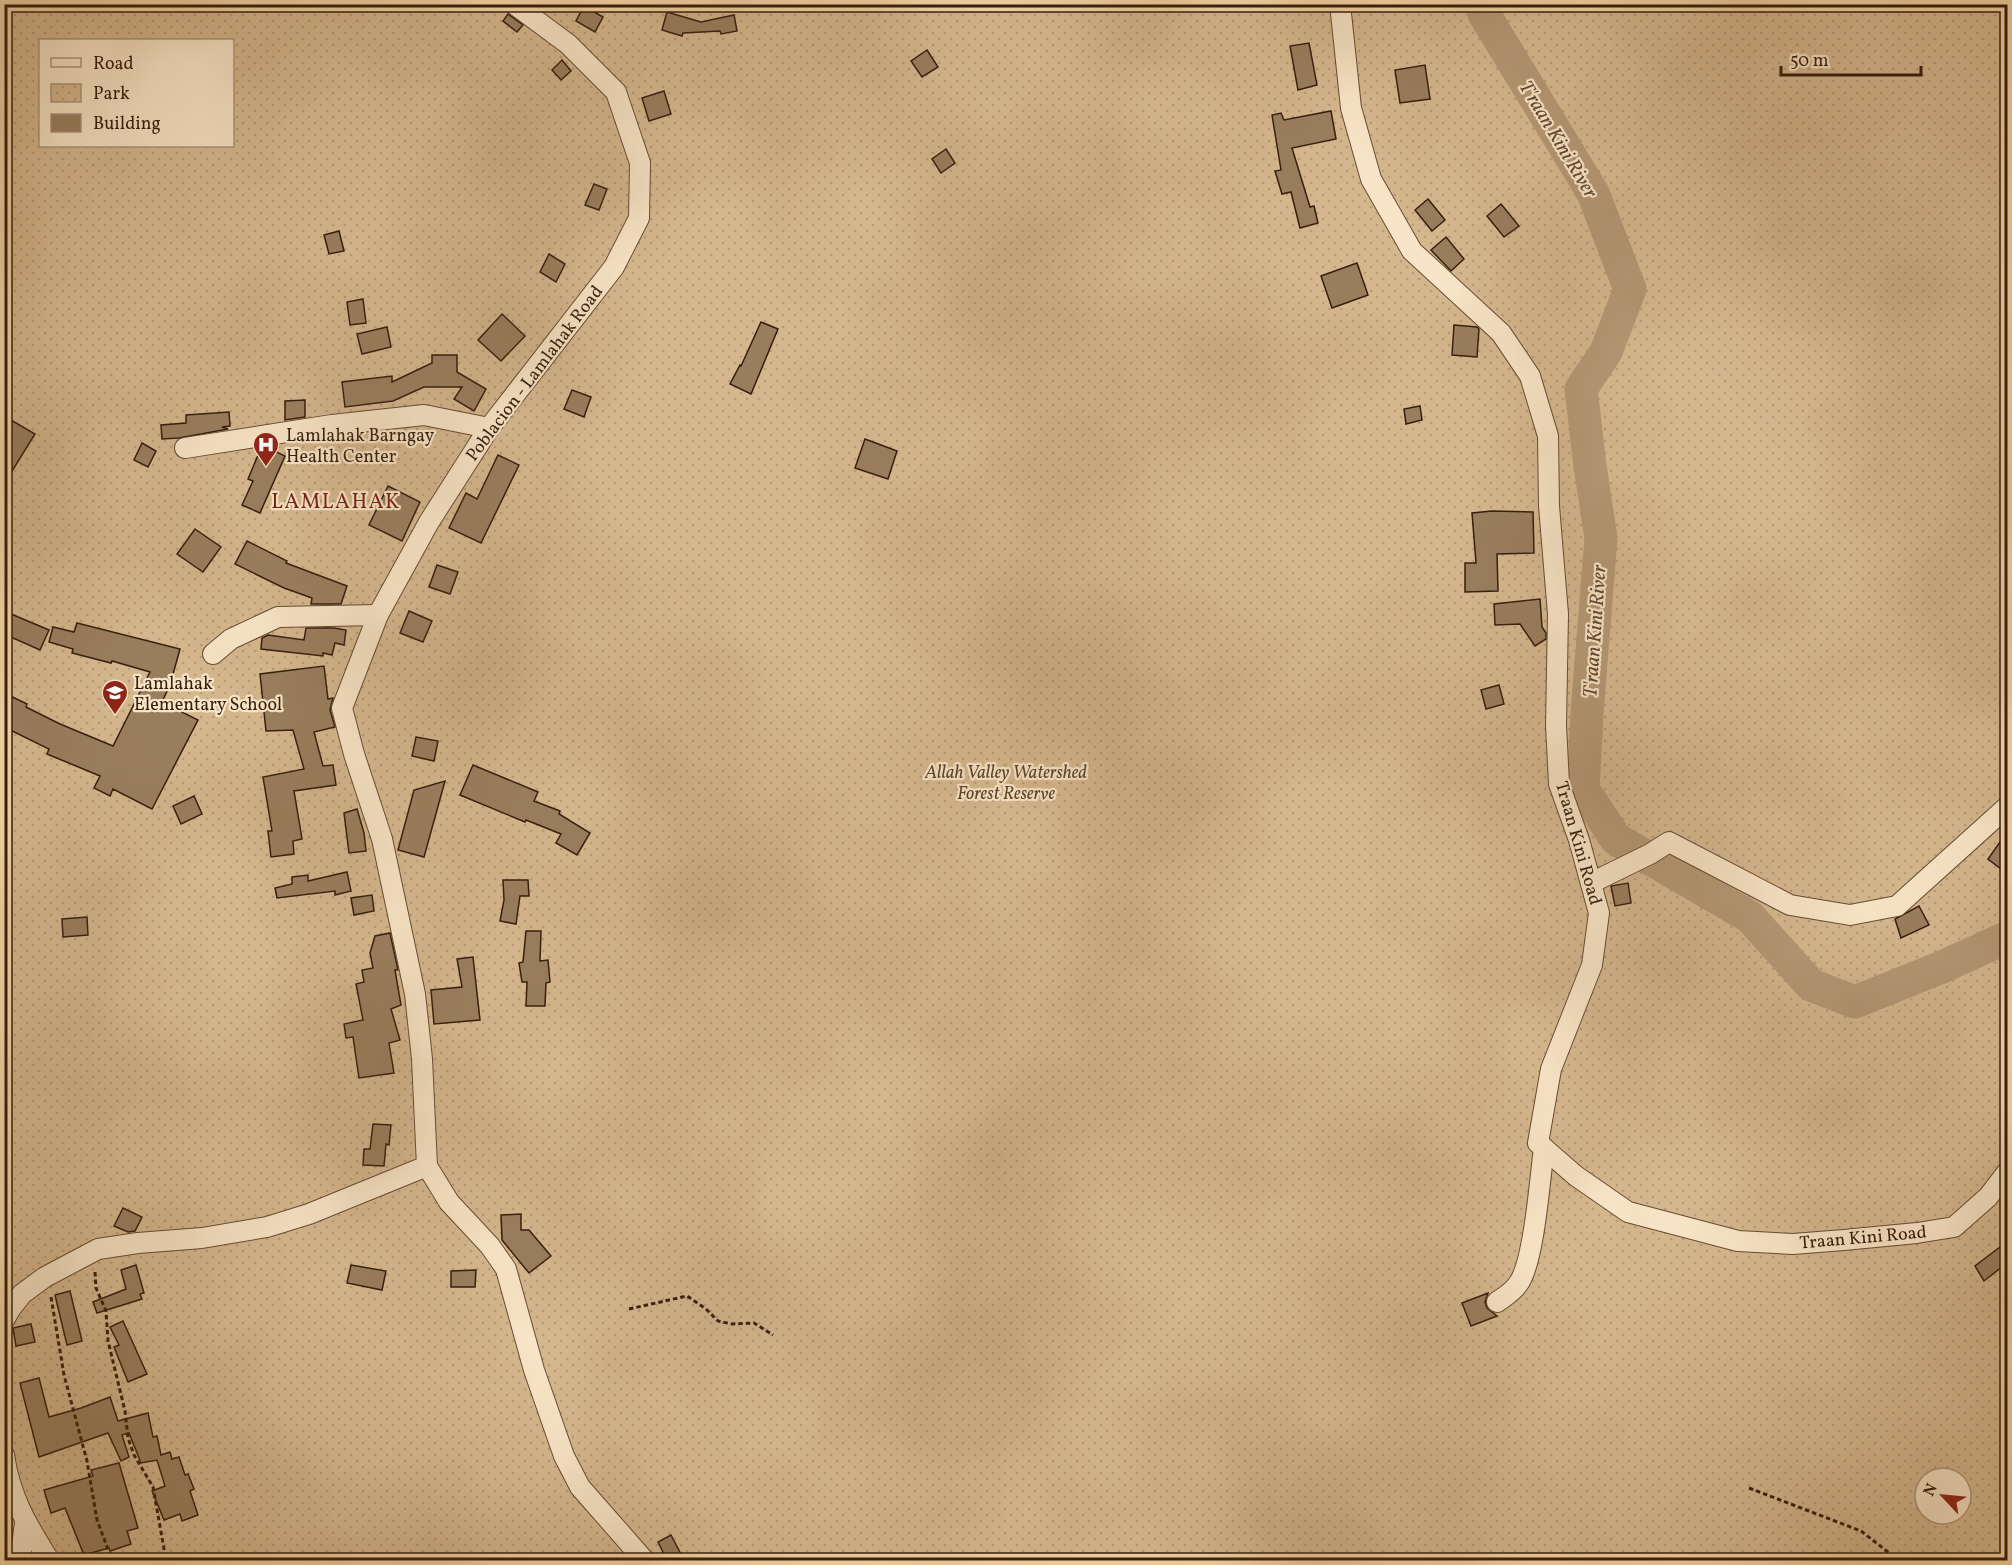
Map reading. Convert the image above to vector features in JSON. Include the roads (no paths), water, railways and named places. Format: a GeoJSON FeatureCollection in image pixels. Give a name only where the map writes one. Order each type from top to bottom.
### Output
{"type":"FeatureCollection","features":[{"type":"Feature","properties":{"kind":"street","name":"Poblacion - Lamlahak Road"},"geometry":{"type":"LineString","coordinates":[[427,1166],[422,1059],[415,994],[382,839],[354,754],[342,708],[378,615],[429,522],[489,428],[614,267],[639,218],[640,163],[616,92],[568,44],[514,4]]}},
{"type":"Feature","properties":{"kind":"street","name":"Traan Kini Road"},"geometry":{"type":"LineString","coordinates":[[1340,4],[1351,108],[1371,179],[1412,251],[1501,333],[1530,376],[1548,436],[1549,506],[1558,614],[1556,725],[1559,784],[1579,840],[1599,913],[1592,965],[1551,1069],[1538,1143],[1576,1176],[1628,1212],[1738,1241],[1793,1244],[1917,1233],[1954,1227],[1988,1197],[2007,1171]]}},
{"type":"Feature","properties":{"kind":"street"},"geometry":{"type":"LineString","coordinates":[[185,448],[332,425],[424,415],[489,428]]}},
{"type":"Feature","properties":{"kind":"street"},"geometry":{"type":"LineString","coordinates":[[213,654],[231,639],[278,617],[378,615]]}},
{"type":"Feature","properties":{"kind":"street"},"geometry":{"type":"LineString","coordinates":[[1591,883],[1669,842],[1790,905],[1850,915],[1874,911],[1897,906],[2007,806]]}},
{"type":"Feature","properties":{"kind":"street"},"geometry":{"type":"LineString","coordinates":[[1497,1302],[1518,1284],[1526,1267],[1544,1148]]}},
{"type":"Feature","properties":{"kind":"street"},"geometry":{"type":"LineString","coordinates":[[4,1320],[22,1294],[45,1277],[98,1249],[202,1238],[267,1227],[309,1214],[427,1166],[449,1202],[490,1246],[506,1269],[534,1370],[564,1456],[580,1487],[644,1560]]}},
{"type":"Feature","properties":{"kind":"street"},"geometry":{"type":"LineString","coordinates":[[4,1455],[13,1496],[25,1523],[49,1560]]}},
{"type":"Feature","properties":{"kind":"street"},"geometry":{"type":"LineString","coordinates":[[20,1560],[25,1523]]}},
{"type":"Feature","properties":{"kind":"waterway","name":"T'raan Kini River"},"geometry":{"type":"LineString","coordinates":[[1483,4],[1484,14],[1593,193],[1630,289],[1606,352],[1581,389],[1601,538],[1583,789],[1616,839],[1750,917],[1811,985],[1855,1002],[1942,967],[2008,937]]}},
{"type":"Feature","properties":{"kind":"place","name":"Lamlahak Barngay Health Center"},"geometry":{"type":"Point","coordinates":[266,468]}},
{"type":"Feature","properties":{"kind":"place","name":"Lamlahak Elementary School"},"geometry":{"type":"Point","coordinates":[115,716]}},
{"type":"Feature","properties":{"kind":"district","name":"LAMLAHAK"},"geometry":{"type":"Point","coordinates":[336,501]}},
{"type":"Feature","properties":{"kind":"park label","name":"Allah Valley Watershed Forest Reserve"},"geometry":{"type":"Point","coordinates":[1006,782]}}]}
